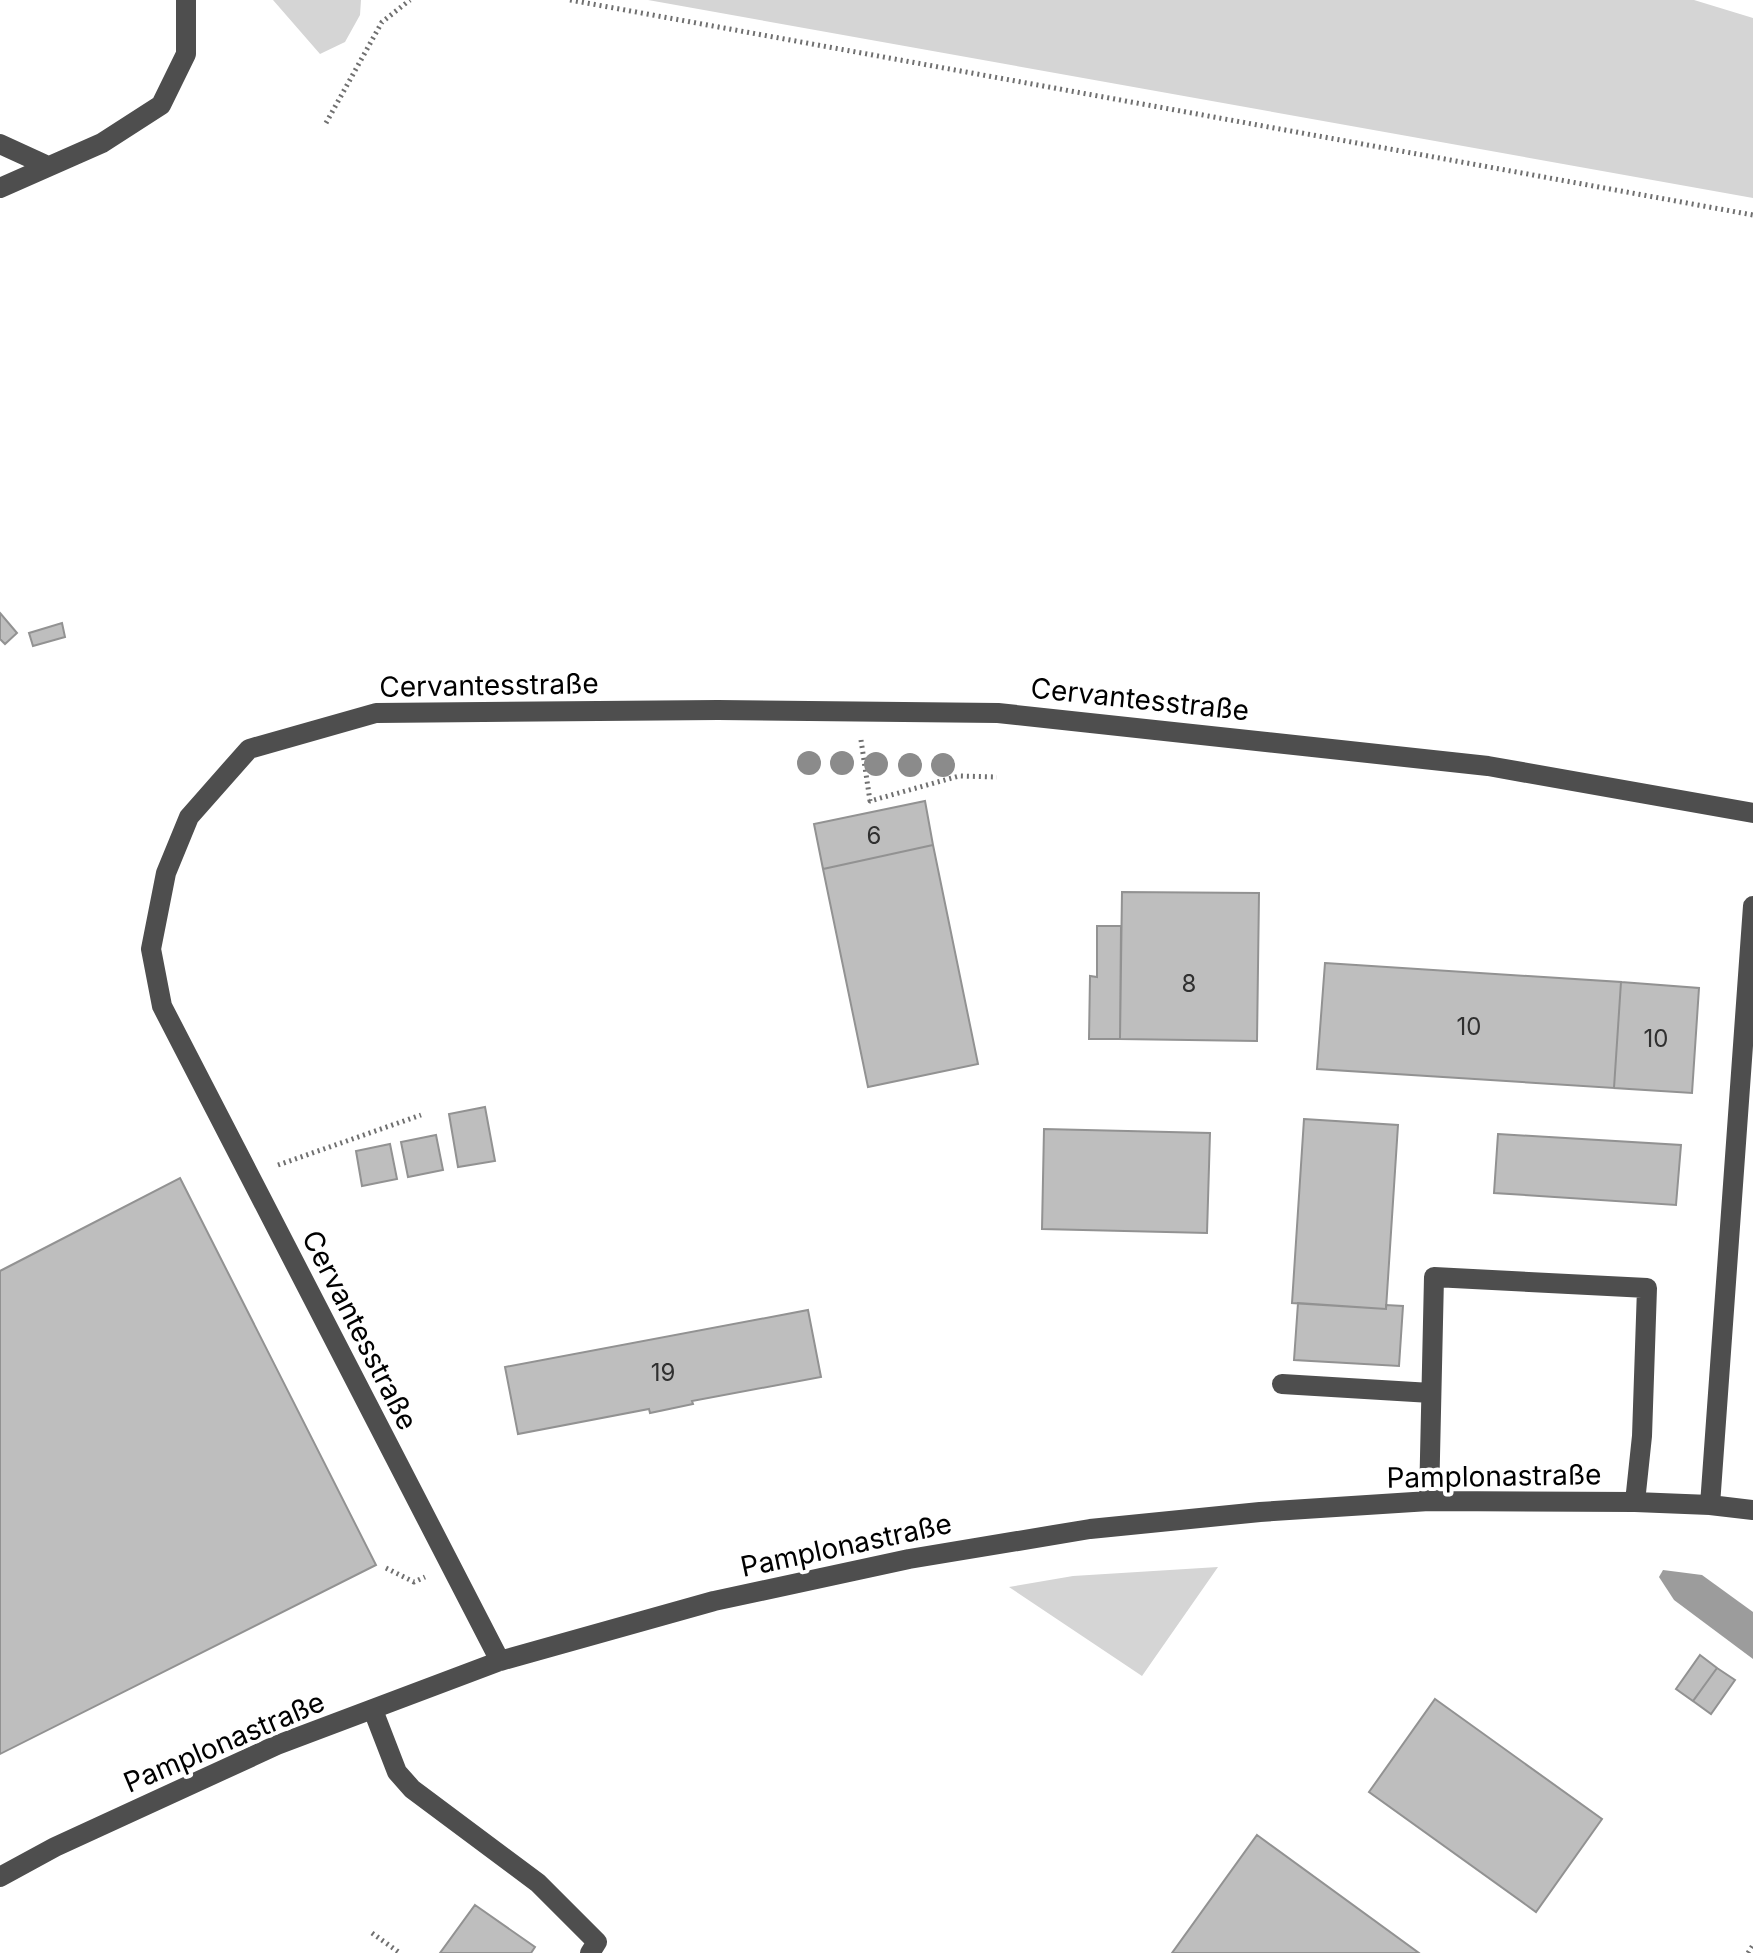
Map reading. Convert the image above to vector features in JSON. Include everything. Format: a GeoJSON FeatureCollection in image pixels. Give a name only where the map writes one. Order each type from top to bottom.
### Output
{"type":"FeatureCollection","features":[{"type":"Feature","properties":{"kind":"street"},"geometry":{"type":"LineString","coordinates":[[0,188],[102,143],[161,105],[186,54],[186,0]]}},
{"type":"Feature","properties":{"kind":"street"},"geometry":{"type":"LineString","coordinates":[[0,144],[48,166]]}},
{"type":"Feature","properties":{"kind":"street","name":"Cervantesstraße"},"geometry":{"type":"LineString","coordinates":[[500,1661],[162,1006],[151,949],[166,873],[189,817],[249,749],[376,713],[718,710],[998,713],[1488,766],[1753,813]]}},
{"type":"Feature","properties":{"kind":"street"},"geometry":{"type":"LineString","coordinates":[[1710,1505],[1753,906]]}},
{"type":"Feature","properties":{"kind":"street"},"geometry":{"type":"LineString","coordinates":[[1429,1501],[1434,1277],[1647,1288],[1642,1436],[1635,1502]]}},
{"type":"Feature","properties":{"kind":"street"},"geometry":{"type":"LineString","coordinates":[[1282,1384],[1431,1393]]}},
{"type":"Feature","properties":{"kind":"street","name":"Pamplonastraße"},"geometry":{"type":"LineString","coordinates":[[0,1877],[55,1847],[277,1745],[500,1661],[714,1601],[909,1559],[1090,1529],[1260,1512],[1429,1501],[1635,1502],[1753,1510]]}},
{"type":"Feature","properties":{"kind":"street"},"geometry":{"type":"LineString","coordinates":[[373,1710],[397,1772],[412,1789],[538,1883],[597,1942],[590,1953]]}},
{"type":"Feature","properties":{"kind":"path"},"geometry":{"type":"LineString","coordinates":[[326,123],[382,22],[410,0]]}},
{"type":"Feature","properties":{"kind":"path"},"geometry":{"type":"LineString","coordinates":[[570,0],[1753,215]]}},
{"type":"Feature","properties":{"kind":"path"},"geometry":{"type":"LineString","coordinates":[[863,750],[870,801],[959,776],[997,777]]}},
{"type":"Feature","properties":{"kind":"path"},"geometry":{"type":"LineString","coordinates":[[249,1175],[421,1115]]}},
{"type":"Feature","properties":{"kind":"path"},"geometry":{"type":"LineString","coordinates":[[386,1568],[414,1582]]}},
{"type":"Feature","properties":{"kind":"path"},"geometry":{"type":"LineString","coordinates":[[372,1933],[400,1953]]}},
{"type":"Feature","properties":{"kind":"path"},"geometry":{"type":"LineString","coordinates":[[1748,1953],[1753,1945]]}},
{"type":"Feature","properties":{"kind":"shaded area"},"geometry":{"type":"Polygon","coordinates":[[[273,0],[361,0],[360,15],[345,42],[320,54],[273,0]]]}},
{"type":"Feature","properties":{"kind":"shaded area"},"geometry":{"type":"Polygon","coordinates":[[[648,0],[1694,0],[1753,18],[1753,198],[648,0]]]}},
{"type":"Feature","properties":{"kind":"shaded area"},"geometry":{"type":"Polygon","coordinates":[[[1218,1567],[1142,1676],[1009,1587],[1073,1576],[1218,1567]]]}},
{"type":"Feature","properties":{"kind":"shaded area"},"geometry":{"type":"Polygon","coordinates":[[[1663,1570],[1702,1575],[1753,1612],[1753,1659],[1674,1600],[1659,1577],[1663,1570]]]}},
{"type":"Feature","properties":{"kind":"building"},"geometry":{"type":"Polygon","coordinates":[[[0,613],[17,633],[5,644],[0,639],[0,613]]]}},
{"type":"Feature","properties":{"kind":"building"},"geometry":{"type":"Polygon","coordinates":[[[62,623],[65,637],[33,646],[29,633],[62,623]]]}},
{"type":"Feature","properties":{"kind":"building"},"geometry":{"type":"Polygon","coordinates":[[[925,801],[933,845],[823,869],[814,824],[925,801]]]}},
{"type":"Feature","properties":{"kind":"building"},"geometry":{"type":"Polygon","coordinates":[[[933,845],[978,1064],[868,1087],[823,869],[933,845]]]}},
{"type":"Feature","properties":{"kind":"building"},"geometry":{"type":"Polygon","coordinates":[[[1122,892],[1259,893],[1257,1041],[1120,1039],[1122,892]]]}},
{"type":"Feature","properties":{"kind":"building"},"geometry":{"type":"Polygon","coordinates":[[[1097,926],[1121,926],[1120,1039],[1089,1039],[1090,976],[1097,977],[1097,926]]]}},
{"type":"Feature","properties":{"kind":"building"},"geometry":{"type":"Polygon","coordinates":[[[1325,963],[1621,982],[1614,1088],[1317,1069],[1325,963]]]}},
{"type":"Feature","properties":{"kind":"building"},"geometry":{"type":"Polygon","coordinates":[[[1621,982],[1699,988],[1692,1093],[1614,1088],[1621,982]]]}},
{"type":"Feature","properties":{"kind":"building"},"geometry":{"type":"Polygon","coordinates":[[[485,1107],[495,1161],[458,1167],[449,1114],[485,1107]]]}},
{"type":"Feature","properties":{"kind":"building"},"geometry":{"type":"Polygon","coordinates":[[[1304,1119],[1398,1125],[1386,1309],[1292,1303],[1304,1119]]]}},
{"type":"Feature","properties":{"kind":"building"},"geometry":{"type":"Polygon","coordinates":[[[1044,1129],[1210,1133],[1207,1233],[1042,1229],[1044,1129]]]}},
{"type":"Feature","properties":{"kind":"building"},"geometry":{"type":"Polygon","coordinates":[[[1498,1134],[1681,1145],[1676,1205],[1494,1193],[1498,1134]]]}},
{"type":"Feature","properties":{"kind":"building"},"geometry":{"type":"Polygon","coordinates":[[[436,1135],[443,1170],[408,1177],[401,1142],[436,1135]]]}},
{"type":"Feature","properties":{"kind":"building"},"geometry":{"type":"Polygon","coordinates":[[[390,1144],[397,1179],[362,1186],[356,1151],[390,1144]]]}},
{"type":"Feature","properties":{"kind":"building"},"geometry":{"type":"Polygon","coordinates":[[[180,1178],[376,1565],[0,1754],[0,1271],[180,1178]]]}},
{"type":"Feature","properties":{"kind":"building"},"geometry":{"type":"Polygon","coordinates":[[[1298,1303],[1386,1309],[1386,1305],[1403,1306],[1399,1366],[1294,1360],[1298,1303]]]}},
{"type":"Feature","properties":{"kind":"building"},"geometry":{"type":"Polygon","coordinates":[[[808,1310],[821,1377],[692,1401],[693,1404],[650,1413],[649,1409],[518,1434],[505,1367],[808,1310]]]}},
{"type":"Feature","properties":{"kind":"building"},"geometry":{"type":"Polygon","coordinates":[[[1700,1655],[1717,1668],[1693,1701],[1676,1689],[1700,1655]]]}},
{"type":"Feature","properties":{"kind":"building"},"geometry":{"type":"Polygon","coordinates":[[[1717,1668],[1735,1680],[1711,1714],[1693,1701],[1717,1668]]]}},
{"type":"Feature","properties":{"kind":"building"},"geometry":{"type":"Polygon","coordinates":[[[1435,1699],[1602,1819],[1536,1912],[1369,1792],[1435,1699]]]}},
{"type":"Feature","properties":{"kind":"building"},"geometry":{"type":"Polygon","coordinates":[[[1257,1835],[1419,1953],[1172,1953],[1257,1835]]]}},
{"type":"Feature","properties":{"kind":"building"},"geometry":{"type":"Polygon","coordinates":[[[475,1905],[535,1947],[531,1953],[440,1953],[475,1905]]]}}]}
